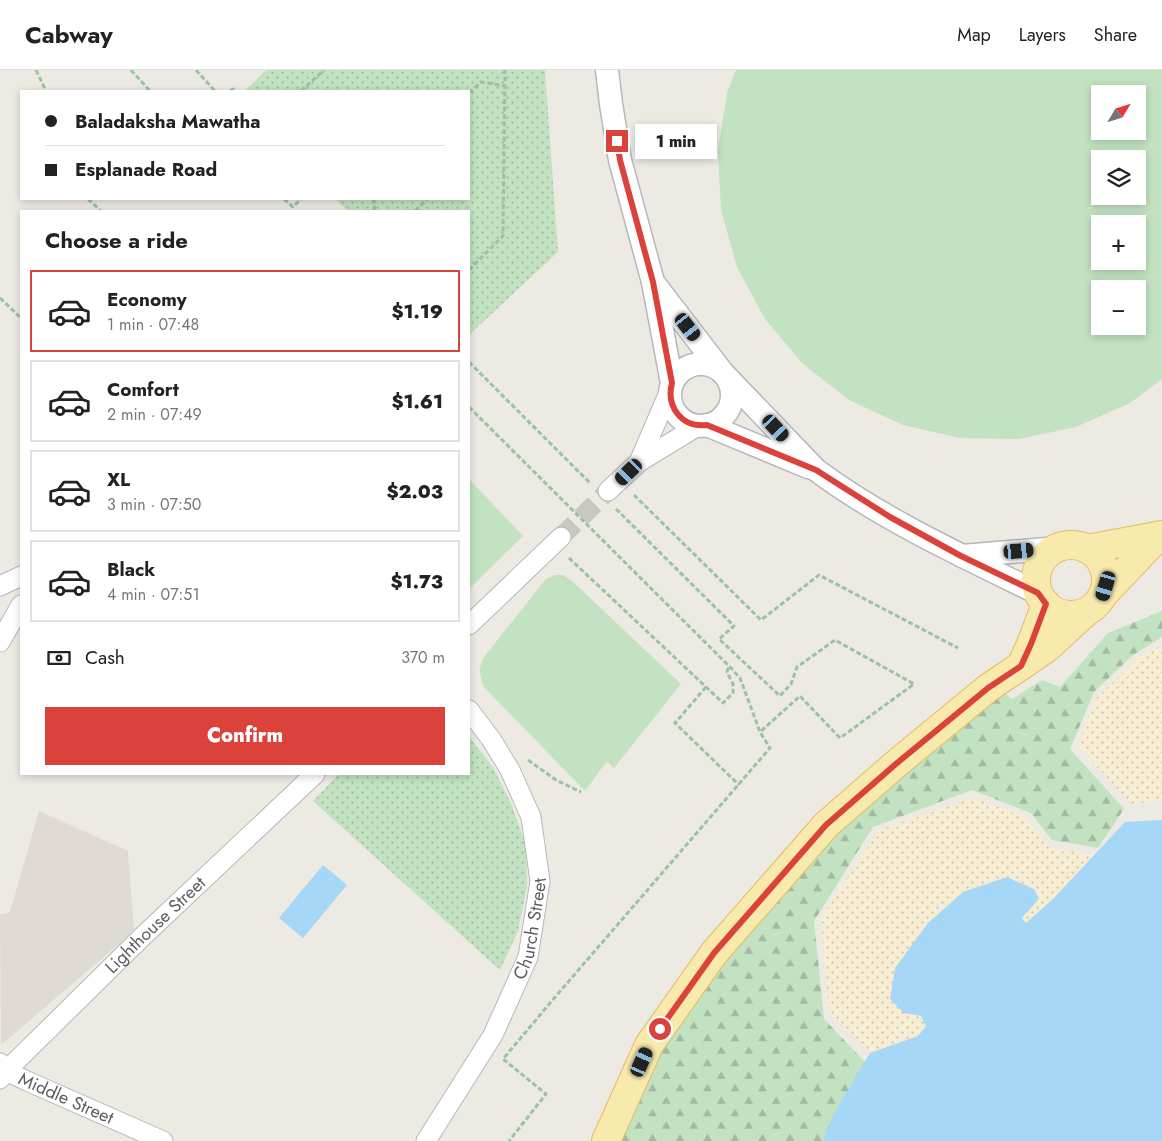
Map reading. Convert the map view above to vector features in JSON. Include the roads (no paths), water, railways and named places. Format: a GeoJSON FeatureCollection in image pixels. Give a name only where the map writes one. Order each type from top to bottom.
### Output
{"type":"FeatureCollection","features":[{"type":"Feature","properties":{"kind":"main road"},"geometry":{"type":"LineString","coordinates":[[1087,549],[1160,536]]}},
{"type":"Feature","properties":{"kind":"main road"},"geometry":{"type":"LineString","coordinates":[[606,1141],[649,1044],[714,953],[826,825],[988,688],[1047,648],[1094,604],[1160,536]]}},
{"type":"Feature","properties":{"kind":"main road"},"geometry":{"type":"LineString","coordinates":[[1068,545],[1087,549],[1099,560],[1106,575],[1106,586],[1094,604],[1076,615],[1065,615],[1055,611],[1042,599],[1036,582],[1037,571],[1041,561],[1048,553],[1058,548],[1068,545]]}},
{"type":"Feature","properties":{"kind":"main road"},"geometry":{"type":"LineString","coordinates":[[1021,666],[1031,644],[1042,599]]}},
{"type":"Feature","properties":{"kind":"street"},"geometry":{"type":"LineString","coordinates":[[607,70],[620,160],[653,282],[671,386],[670,398],[676,414],[682,420],[816,470],[890,517],[1042,599]]}},
{"type":"Feature","properties":{"kind":"street"},"geometry":{"type":"LineString","coordinates":[[608,491],[639,462],[702,426],[719,420],[730,405],[732,392],[730,384],[653,282]]}},
{"type":"Feature","properties":{"kind":"street"},"geometry":{"type":"LineString","coordinates":[[639,462],[671,386],[681,371],[694,364],[709,365],[722,372],[816,470]]}},
{"type":"Feature","properties":{"kind":"street"},"geometry":{"type":"LineString","coordinates":[[470,624],[557,540]]}},
{"type":"Feature","properties":{"kind":"street"},"geometry":{"type":"LineString","coordinates":[[961,556],[1058,548]]}},
{"type":"Feature","properties":{"kind":"street"},"geometry":{"type":"LineString","coordinates":[[0,586],[20,576]]}},
{"type":"Feature","properties":{"kind":"street"},"geometry":{"type":"LineString","coordinates":[[0,642],[20,607]]}},
{"type":"Feature","properties":{"kind":"street","name":"Church Street"},"geometry":{"type":"LineString","coordinates":[[426,1141],[493,1035],[528,957],[540,881],[531,817],[510,770],[491,739],[470,711]]}},
{"type":"Feature","properties":{"kind":"street","name":"Lighthouse Street"},"geometry":{"type":"LineString","coordinates":[[2,1071],[314,775]]}},
{"type":"Feature","properties":{"kind":"street","name":"Middle Street"},"geometry":{"type":"LineString","coordinates":[[2,1071],[163,1141]]}},
{"type":"Feature","properties":{"kind":"water"},"geometry":{"type":"Polygon","coordinates":[[[1162,820],[1162,1141],[823,1141],[833,1115],[870,1053],[918,1036],[926,1026],[921,1016],[904,1013],[890,999],[895,968],[928,923],[963,892],[1007,877],[1034,889],[1039,899],[1022,918],[1026,923],[1053,899],[1125,822],[1162,820]]]}},
{"type":"Feature","properties":{"kind":"water"},"geometry":{"type":"Polygon","coordinates":[[[323,865],[347,885],[303,938],[279,918],[323,865]]]}},
{"type":"Feature","properties":{"kind":"tunnel"},"geometry":{"type":"LineString","coordinates":[[561,537],[608,491]]}}]}
